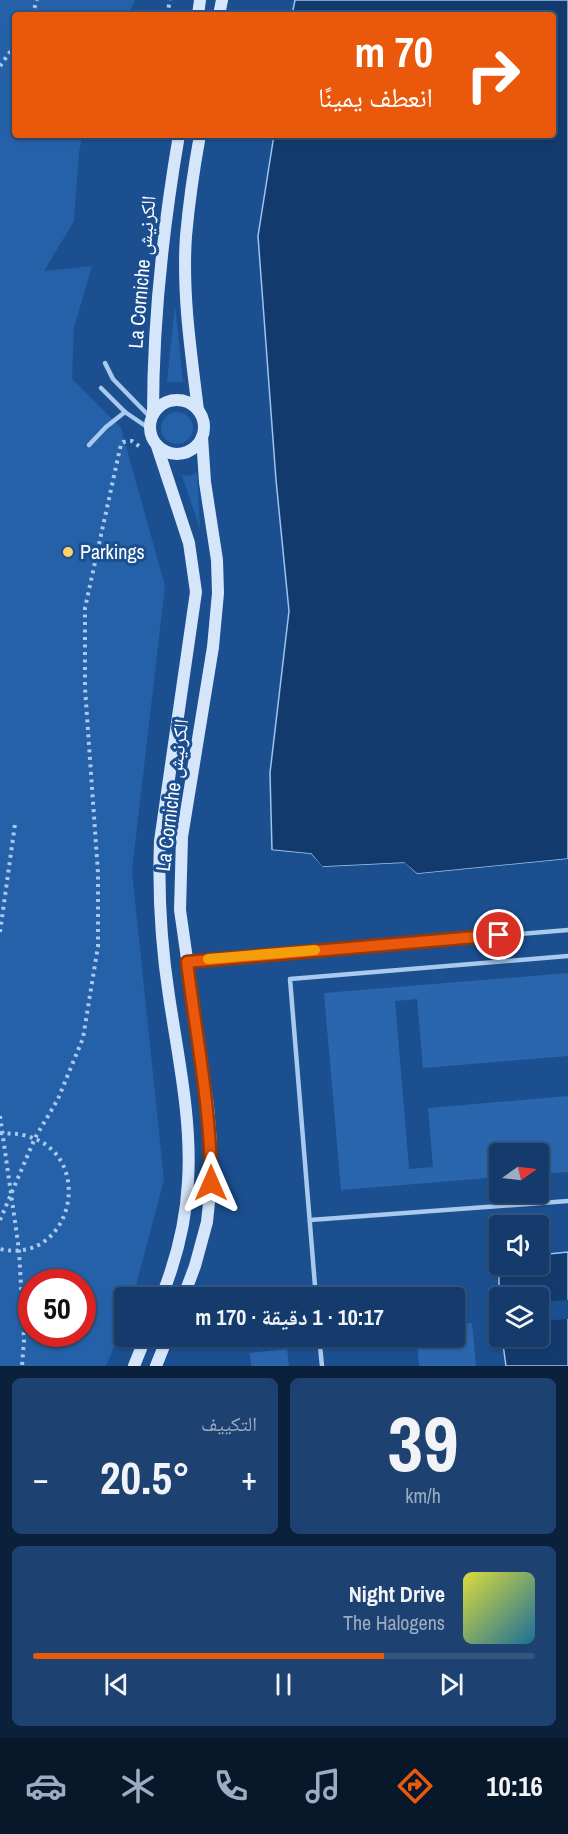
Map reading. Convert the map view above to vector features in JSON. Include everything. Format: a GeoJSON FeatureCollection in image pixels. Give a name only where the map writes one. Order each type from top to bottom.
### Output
{"type":"FeatureCollection","features":[{"type":"Feature","properties":{"kind":"main road","name":"La Corniche الكرنيش"},"geometry":{"type":"LineString","coordinates":[[151,420],[158,280],[179,138]]}},
{"type":"Feature","properties":{"kind":"main road","name":"La Corniche الكرنيش"},"geometry":{"type":"LineString","coordinates":[[198,410],[190,342],[186,236],[200,138]]}},
{"type":"Feature","properties":{"kind":"main road"},"geometry":{"type":"LineString","coordinates":[[174,400],[192,404],[198,410],[204,428],[197,445],[182,454],[173,454],[157,446],[151,420],[166,402],[174,400]]}},
{"type":"Feature","properties":{"kind":"main road","name":"La Corniche الكرنيش"},"geometry":{"type":"LineString","coordinates":[[187,1287],[207,1222],[211,1183],[211,1143],[206,1096],[180,910],[182,837],[213,647],[218,593],[217,560],[205,482],[202,437]]}},
{"type":"Feature","properties":{"kind":"main road","name":"La Corniche الكرنيش"},"geometry":{"type":"LineString","coordinates":[[157,446],[189,543],[196,592],[160,841],[158,882],[161,933],[188,1140],[188,1172],[183,1221],[176,1254],[165,1287]]}},
{"type":"Feature","properties":{"kind":"main road"},"geometry":{"type":"LineString","coordinates":[[134,1366],[142,1347]]}},
{"type":"Feature","properties":{"kind":"main road"},"geometry":{"type":"LineString","coordinates":[[156,1366],[164,1347]]}},
{"type":"Feature","properties":{"kind":"lane"},"geometry":{"type":"LineString","coordinates":[[105,363],[112,379],[151,420]]}},
{"type":"Feature","properties":{"kind":"lane"},"geometry":{"type":"LineString","coordinates":[[101,388],[125,412],[151,420]]}},
{"type":"Feature","properties":{"kind":"lane"},"geometry":{"type":"LineString","coordinates":[[89,445],[125,412]]}},
{"type":"Feature","properties":{"kind":"lane"},"geometry":{"type":"LineString","coordinates":[[187,962],[568,930]]}},
{"type":"Feature","properties":{"kind":"lane"},"geometry":{"type":"LineString","coordinates":[[315,1287],[290,978],[568,956]]}},
{"type":"Feature","properties":{"kind":"lane"},"geometry":{"type":"LineString","coordinates":[[310,1220],[568,1202]]}},
{"type":"Feature","properties":{"kind":"lane"},"geometry":{"type":"LineString","coordinates":[[320,1347],[321,1366]]}},
{"type":"Feature","properties":{"kind":"path"},"geometry":{"type":"LineString","coordinates":[[0,66],[12,49]]}},
{"type":"Feature","properties":{"kind":"path"},"geometry":{"type":"LineString","coordinates":[[0,1220],[35,1138],[58,1099],[83,1038],[98,946],[98,873],[85,688],[85,608],[121,444],[132,441],[139,446]]}},
{"type":"Feature","properties":{"kind":"path"},"geometry":{"type":"LineString","coordinates":[[0,932],[15,824]]}},
{"type":"Feature","properties":{"kind":"path"},"geometry":{"type":"LineString","coordinates":[[0,1116],[19,1250],[24,1340],[22,1366]]}},
{"type":"Feature","properties":{"kind":"path"},"geometry":{"type":"LineString","coordinates":[[0,1249],[19,1250],[36,1246],[43,1241],[61,1224],[68,1209],[70,1192],[67,1175],[60,1160],[49,1147],[35,1138],[2,1133]]}},
{"type":"Feature","properties":{"kind":"shaded area"},"geometry":{"type":"Polygon","coordinates":[[[0,0],[135,0],[129,12],[12,12],[12,138],[82,138],[79,152],[74,221],[44,271],[92,266],[74,328],[72,379],[121,428],[165,586],[132,871],[164,1180],[136,1287],[114,1287],[114,1347],[106,1366],[0,1366],[0,0]]]}},
{"type":"Feature","properties":{"kind":"shaded area"},"geometry":{"type":"Polygon","coordinates":[[[295,0],[568,0],[568,859],[417,874],[404,863],[322,867],[311,854],[272,850],[270,773],[289,611],[276,480],[258,236],[274,138],[556,138],[556,12],[293,12],[295,0]]]}},
{"type":"Feature","properties":{"kind":"shaded area"},"geometry":{"type":"Polygon","coordinates":[[[175,305],[183,382],[167,382],[175,305]]]}},
{"type":"Feature","properties":{"kind":"shaded area"},"geometry":{"type":"Polygon","coordinates":[[[177,412],[188,417],[193,428],[188,439],[177,444],[166,439],[161,428],[166,417],[177,412]]]}},
{"type":"Feature","properties":{"kind":"shaded area"},"geometry":{"type":"Polygon","coordinates":[[[197,472],[200,529],[182,475],[190,476],[197,472]]]}},
{"type":"Feature","properties":{"kind":"shaded area"},"geometry":{"type":"Polygon","coordinates":[[[568,1252],[568,1366],[506,1366],[503,1347],[549,1347],[549,1287],[499,1287],[499,1275],[549,1275],[549,1254],[568,1252]]]}},
{"type":"Feature","properties":{"kind":"pier"},"geometry":{"type":"Polygon","coordinates":[[[269,850],[311,854],[323,867],[405,863],[417,874],[568,859],[568,862],[417,877],[404,866],[322,870],[310,857],[272,853],[269,850]]]}},
{"type":"Feature","properties":{"kind":"pier"},"geometry":{"type":"Polygon","coordinates":[[[568,1300],[568,1319],[549,1320],[549,1301],[568,1300]]]}},
{"type":"Feature","properties":{"kind":"building"},"geometry":{"type":"Polygon","coordinates":[[[568,973],[568,1056],[423,1068],[417,999],[395,1001],[409,1169],[433,1167],[428,1108],[568,1096],[568,1172],[549,1173],[549,1143],[489,1143],[489,1178],[341,1190],[324,993],[568,973]]]}},
{"type":"Feature","properties":{"kind":"building"},"geometry":{"type":"Polygon","coordinates":[[[465,1323],[472,1323],[476,1366],[419,1366],[418,1347],[465,1347],[465,1323]]]}},
{"type":"Feature","properties":{"kind":"building"},"geometry":{"type":"Polygon","coordinates":[[[287,1349],[289,1366],[251,1366],[250,1353],[287,1349]]]}},
{"type":"Feature","properties":{"kind":"slow traffic"},"geometry":{"type":"LineString","coordinates":[[208,959],[315,950]]}},
{"type":"Feature","properties":{"kind":"place","name":"Parkings"},"geometry":{"type":"Point","coordinates":[68,552]}},
{"type":"Feature","properties":{"kind":"route"},"geometry":{"type":"LineString","coordinates":[[211,1183],[211,1143],[203,1065],[187,962],[499,935]]}}]}
